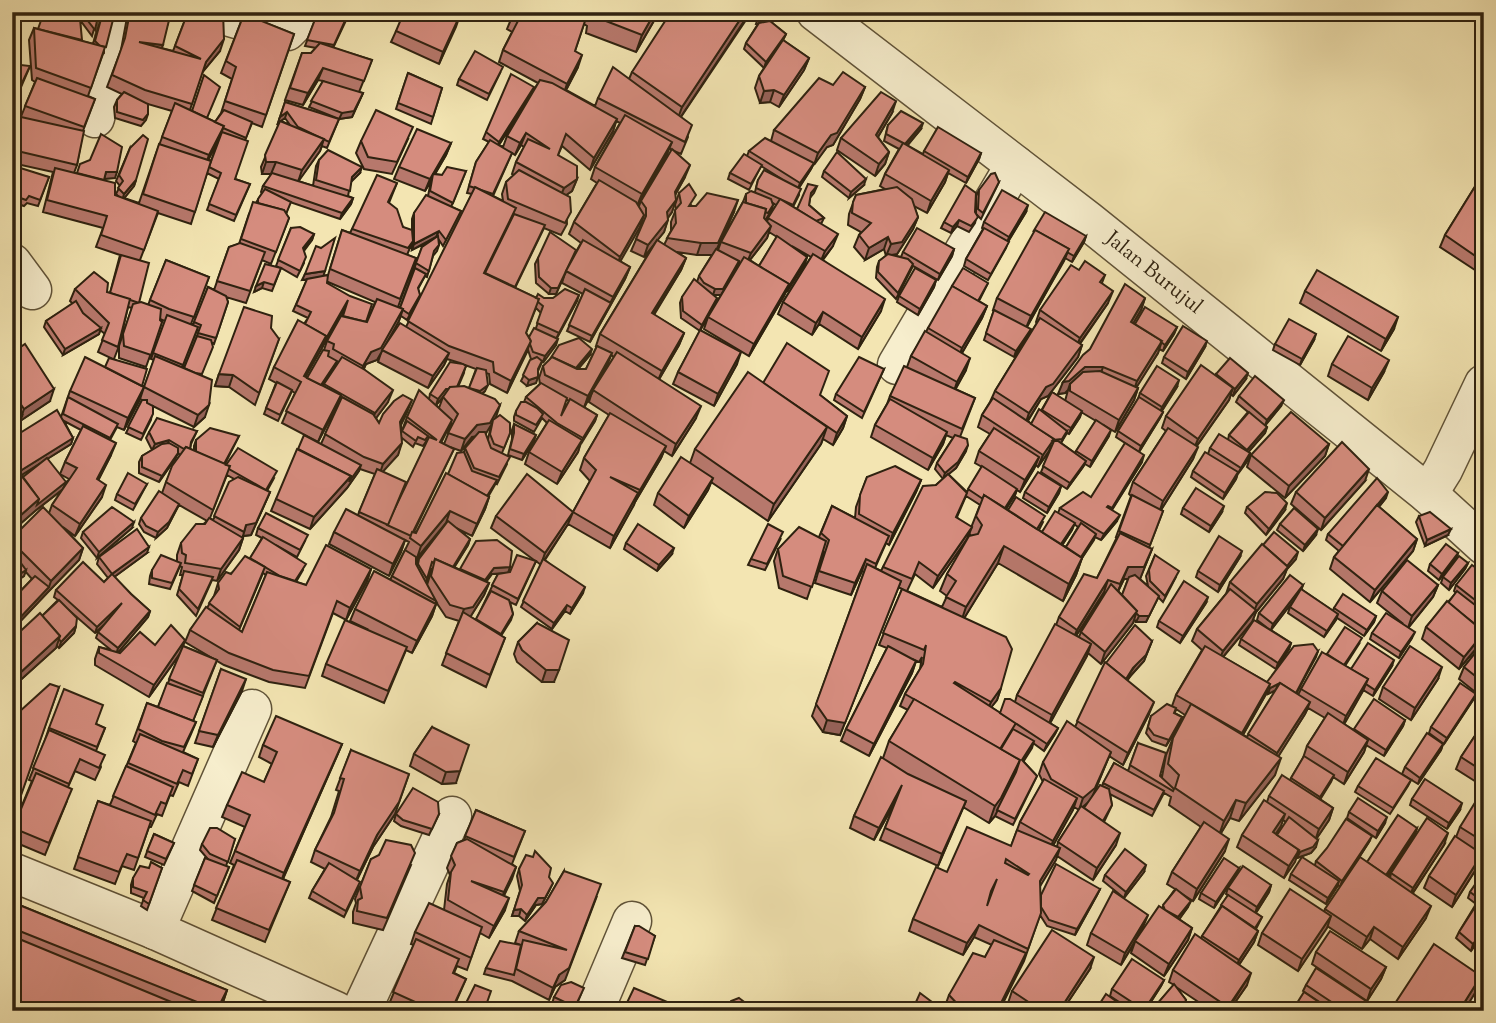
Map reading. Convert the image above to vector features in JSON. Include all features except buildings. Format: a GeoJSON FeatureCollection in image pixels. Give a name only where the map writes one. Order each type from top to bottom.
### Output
{"type":"FeatureCollection","features":[{"type":"Feature","properties":{"kind":"street"},"geometry":{"type":"LineString","coordinates":[[95,118],[121,12]]}},
{"type":"Feature","properties":{"kind":"street"},"geometry":{"type":"LineString","coordinates":[[213,12],[274,30],[287,31],[294,24],[297,12]]}},
{"type":"Feature","properties":{"kind":"street","name":"Jalan Burujul"},"geometry":{"type":"LineString","coordinates":[[816,12],[1087,220],[1428,494],[1484,545]]}},
{"type":"Feature","properties":{"kind":"street"},"geometry":{"type":"LineString","coordinates":[[897,365],[1015,165]]}},
{"type":"Feature","properties":{"kind":"street"},"geometry":{"type":"LineString","coordinates":[[1428,494],[1443,470],[1484,384]]}},
{"type":"Feature","properties":{"kind":"street"},"geometry":{"type":"LineString","coordinates":[[155,930],[252,709]]}},
{"type":"Feature","properties":{"kind":"street"},"geometry":{"type":"LineString","coordinates":[[362,1011],[452,816]]}},
{"type":"Feature","properties":{"kind":"street"},"geometry":{"type":"LineString","coordinates":[[12,872],[155,930],[336,1011]]}},
{"type":"Feature","properties":{"kind":"street"},"geometry":{"type":"LineString","coordinates":[[594,1011],[632,921]]}},
{"type":"Feature","properties":{"kind":"street"},"geometry":{"type":"LineString","coordinates":[[1472,1011],[1484,993]]}}]}
